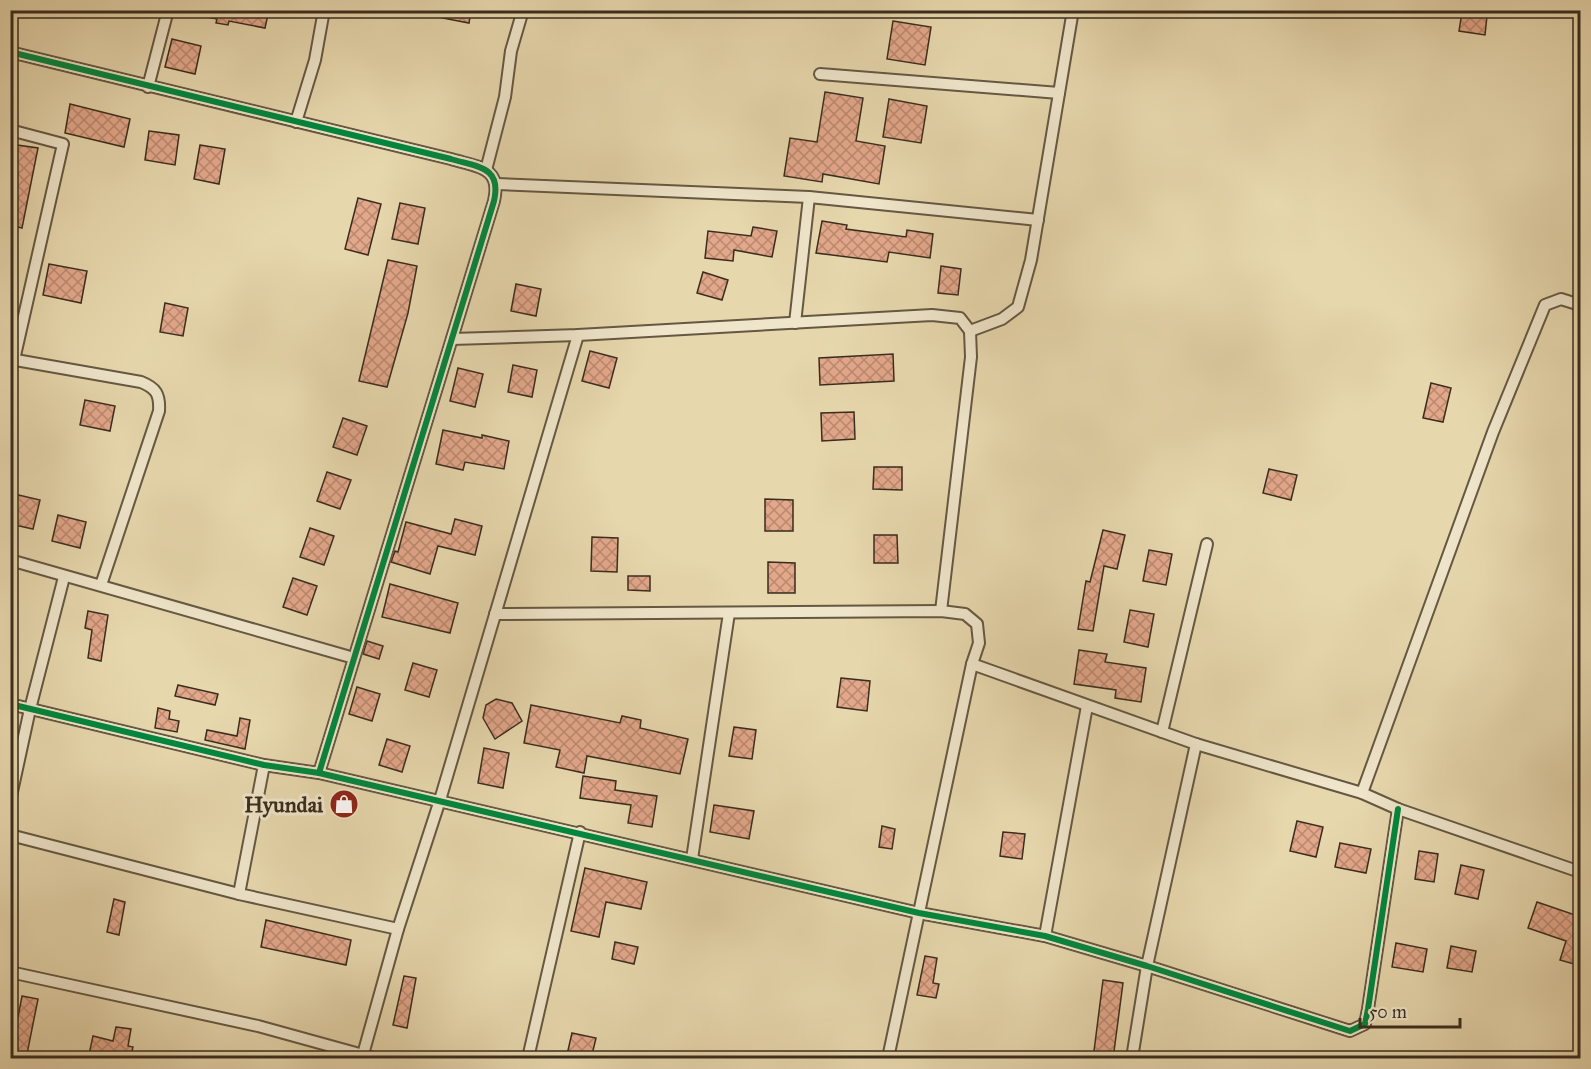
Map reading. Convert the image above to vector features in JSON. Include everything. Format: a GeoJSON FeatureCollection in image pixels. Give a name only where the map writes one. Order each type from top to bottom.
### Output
{"type":"FeatureCollection","features":[{"type":"Feature","properties":{"kind":"street"},"geometry":{"type":"LineString","coordinates":[[148,87],[168,10]]}},
{"type":"Feature","properties":{"kind":"street"},"geometry":{"type":"LineString","coordinates":[[296,122],[315,60],[324,10]]}},
{"type":"Feature","properties":{"kind":"street"},"geometry":{"type":"LineString","coordinates":[[486,170],[505,97],[511,51],[523,10]]}},
{"type":"Feature","properties":{"kind":"street"},"geometry":{"type":"LineString","coordinates":[[970,331],[1002,319],[1018,307],[1031,260],[1073,10]]}},
{"type":"Feature","properties":{"kind":"street"},"geometry":{"type":"LineString","coordinates":[[10,52],[451,159],[486,170],[495,178],[497,184],[452,339],[319,773]]}},
{"type":"Feature","properties":{"kind":"street"},"geometry":{"type":"LineString","coordinates":[[820,74],[1059,93]]}},
{"type":"Feature","properties":{"kind":"street"},"geometry":{"type":"LineString","coordinates":[[10,130],[63,144],[12,359],[141,382],[154,387],[160,397],[159,411],[101,585]]}},
{"type":"Feature","properties":{"kind":"street"},"geometry":{"type":"LineString","coordinates":[[497,184],[809,197],[1038,220]]}},
{"type":"Feature","properties":{"kind":"street"},"geometry":{"type":"LineString","coordinates":[[795,323],[809,197]]}},
{"type":"Feature","properties":{"kind":"street"},"geometry":{"type":"LineString","coordinates":[[1362,793],[1493,432],[1545,305],[1561,299],[1581,305]]}},
{"type":"Feature","properties":{"kind":"street"},"geometry":{"type":"LineString","coordinates":[[452,339],[578,335],[932,315],[960,318],[970,331],[970,357],[940,611]]}},
{"type":"Feature","properties":{"kind":"street"},"geometry":{"type":"LineString","coordinates":[[10,972],[258,1026],[367,1058],[398,929],[440,800],[578,335]]}},
{"type":"Feature","properties":{"kind":"street"},"geometry":{"type":"LineString","coordinates":[[1162,732],[1207,544]]}},
{"type":"Feature","properties":{"kind":"street"},"geometry":{"type":"LineString","coordinates":[[10,560],[354,658]]}},
{"type":"Feature","properties":{"kind":"street"},"geometry":{"type":"LineString","coordinates":[[10,801],[30,708],[64,577]]}},
{"type":"Feature","properties":{"kind":"street"},"geometry":{"type":"LineString","coordinates":[[495,614],[940,611],[965,614],[977,624],[979,643],[972,664],[888,1059]]}},
{"type":"Feature","properties":{"kind":"street"},"geometry":{"type":"LineString","coordinates":[[692,859],[729,613]]}},
{"type":"Feature","properties":{"kind":"street"},"geometry":{"type":"LineString","coordinates":[[972,664],[1196,744],[1362,793],[1398,809],[1581,872]]}},
{"type":"Feature","properties":{"kind":"street"},"geometry":{"type":"LineString","coordinates":[[10,704],[264,765],[319,773],[580,832],[919,913],[1045,936],[1350,1030],[1365,1024],[1398,809]]}},
{"type":"Feature","properties":{"kind":"street"},"geometry":{"type":"LineString","coordinates":[[1045,936],[1087,706]]}},
{"type":"Feature","properties":{"kind":"street"},"geometry":{"type":"LineString","coordinates":[[1132,1059],[1147,966],[1196,744]]}},
{"type":"Feature","properties":{"kind":"street"},"geometry":{"type":"LineString","coordinates":[[239,894],[264,765]]}},
{"type":"Feature","properties":{"kind":"street"},"geometry":{"type":"LineString","coordinates":[[528,1059],[580,832]]}},
{"type":"Feature","properties":{"kind":"street"},"geometry":{"type":"LineString","coordinates":[[10,835],[239,894],[398,929]]}},
{"type":"Feature","properties":{"kind":"building"},"geometry":{"type":"Polygon","coordinates":[[[201,10],[269,10],[265,28],[229,21],[228,25],[216,23],[217,19],[201,16],[201,10]]]}},
{"type":"Feature","properties":{"kind":"building"},"geometry":{"type":"Polygon","coordinates":[[[432,10],[471,10],[469,23],[432,16],[432,10]]]}},
{"type":"Feature","properties":{"kind":"building"},"geometry":{"type":"Polygon","coordinates":[[[1462,12],[1487,16],[1485,35],[1459,31],[1462,12]]]}},
{"type":"Feature","properties":{"kind":"building"},"geometry":{"type":"Polygon","coordinates":[[[893,21],[931,27],[925,65],[887,59],[893,21]]]}},
{"type":"Feature","properties":{"kind":"building"},"geometry":{"type":"Polygon","coordinates":[[[172,39],[201,46],[195,74],[165,67],[172,39]]]}},
{"type":"Feature","properties":{"kind":"building"},"geometry":{"type":"Polygon","coordinates":[[[825,92],[863,98],[856,141],[885,146],[879,184],[823,174],[822,182],[784,176],[790,138],[817,142],[825,92]]]}},
{"type":"Feature","properties":{"kind":"building"},"geometry":{"type":"Polygon","coordinates":[[[889,99],[927,106],[921,143],[883,137],[889,99]]]}},
{"type":"Feature","properties":{"kind":"building"},"geometry":{"type":"Polygon","coordinates":[[[70,104],[130,119],[124,147],[65,133],[70,104]]]}},
{"type":"Feature","properties":{"kind":"building"},"geometry":{"type":"Polygon","coordinates":[[[149,131],[179,135],[175,165],[145,160],[149,131]]]}},
{"type":"Feature","properties":{"kind":"building"},"geometry":{"type":"Polygon","coordinates":[[[10,144],[38,148],[22,228],[10,225],[10,144]]]}},
{"type":"Feature","properties":{"kind":"building"},"geometry":{"type":"Polygon","coordinates":[[[200,145],[225,149],[219,184],[194,179],[200,145]]]}},
{"type":"Feature","properties":{"kind":"building"},"geometry":{"type":"Polygon","coordinates":[[[358,198],[381,204],[368,255],[345,249],[358,198]]]}},
{"type":"Feature","properties":{"kind":"building"},"geometry":{"type":"Polygon","coordinates":[[[400,203],[425,208],[418,244],[392,239],[400,203]]]}},
{"type":"Feature","properties":{"kind":"building"},"geometry":{"type":"Polygon","coordinates":[[[822,221],[847,225],[846,229],[906,237],[907,230],[933,234],[930,258],[889,252],[887,262],[816,253],[822,221]]]}},
{"type":"Feature","properties":{"kind":"building"},"geometry":{"type":"Polygon","coordinates":[[[753,227],[777,231],[772,257],[734,250],[733,261],[705,258],[708,231],[751,236],[753,227]]]}},
{"type":"Feature","properties":{"kind":"building"},"geometry":{"type":"Polygon","coordinates":[[[388,260],[417,266],[408,313],[387,387],[359,381],[388,260]]]}},
{"type":"Feature","properties":{"kind":"building"},"geometry":{"type":"Polygon","coordinates":[[[49,264],[87,271],[81,303],[43,295],[49,264]]]}},
{"type":"Feature","properties":{"kind":"building"},"geometry":{"type":"Polygon","coordinates":[[[941,266],[961,269],[958,295],[938,293],[941,266]]]}},
{"type":"Feature","properties":{"kind":"building"},"geometry":{"type":"Polygon","coordinates":[[[703,272],[728,280],[722,300],[697,293],[703,272]]]}},
{"type":"Feature","properties":{"kind":"building"},"geometry":{"type":"Polygon","coordinates":[[[516,284],[541,289],[536,316],[511,311],[516,284]]]}},
{"type":"Feature","properties":{"kind":"building"},"geometry":{"type":"Polygon","coordinates":[[[165,303],[188,308],[183,336],[160,332],[165,303]]]}},
{"type":"Feature","properties":{"kind":"building"},"geometry":{"type":"Polygon","coordinates":[[[590,351],[617,358],[609,388],[582,381],[590,351]]]}},
{"type":"Feature","properties":{"kind":"building"},"geometry":{"type":"Polygon","coordinates":[[[893,354],[894,381],[820,385],[819,358],[893,354]]]}},
{"type":"Feature","properties":{"kind":"building"},"geometry":{"type":"Polygon","coordinates":[[[513,365],[537,370],[532,397],[508,392],[513,365]]]}},
{"type":"Feature","properties":{"kind":"building"},"geometry":{"type":"Polygon","coordinates":[[[458,368],[483,374],[475,407],[450,401],[458,368]]]}},
{"type":"Feature","properties":{"kind":"building"},"geometry":{"type":"Polygon","coordinates":[[[1431,383],[1451,388],[1443,422],[1423,418],[1431,383]]]}},
{"type":"Feature","properties":{"kind":"building"},"geometry":{"type":"Polygon","coordinates":[[[85,400],[115,406],[110,431],[80,425],[85,400]]]}},
{"type":"Feature","properties":{"kind":"building"},"geometry":{"type":"Polygon","coordinates":[[[854,412],[855,439],[822,441],[821,413],[854,412]]]}},
{"type":"Feature","properties":{"kind":"building"},"geometry":{"type":"Polygon","coordinates":[[[343,418],[367,426],[357,455],[333,447],[343,418]]]}},
{"type":"Feature","properties":{"kind":"building"},"geometry":{"type":"Polygon","coordinates":[[[443,430],[509,441],[504,469],[465,462],[463,470],[436,464],[443,430]]]}},
{"type":"Feature","properties":{"kind":"building"},"geometry":{"type":"Polygon","coordinates":[[[874,467],[902,467],[902,490],[873,489],[874,467]]]}},
{"type":"Feature","properties":{"kind":"building"},"geometry":{"type":"Polygon","coordinates":[[[1269,469],[1297,475],[1291,500],[1263,493],[1269,469]]]}},
{"type":"Feature","properties":{"kind":"building"},"geometry":{"type":"Polygon","coordinates":[[[327,472],[351,480],[340,509],[317,501],[327,472]]]}},
{"type":"Feature","properties":{"kind":"building"},"geometry":{"type":"Polygon","coordinates":[[[10,493],[40,500],[33,529],[10,524],[10,493]]]}},
{"type":"Feature","properties":{"kind":"building"},"geometry":{"type":"Polygon","coordinates":[[[765,499],[793,500],[793,531],[765,531],[765,499]]]}},
{"type":"Feature","properties":{"kind":"building"},"geometry":{"type":"Polygon","coordinates":[[[58,515],[86,522],[80,548],[52,541],[58,515]]]}},
{"type":"Feature","properties":{"kind":"building"},"geometry":{"type":"Polygon","coordinates":[[[455,519],[482,526],[475,555],[438,546],[430,574],[391,562],[395,551],[398,552],[406,522],[451,534],[455,519]]]}},
{"type":"Feature","properties":{"kind":"building"},"geometry":{"type":"Polygon","coordinates":[[[310,528],[334,536],[324,565],[300,557],[310,528]]]}},
{"type":"Feature","properties":{"kind":"building"},"geometry":{"type":"Polygon","coordinates":[[[1103,530],[1125,535],[1117,569],[1104,566],[1093,631],[1078,629],[1086,581],[1090,582],[1103,530]]]}},
{"type":"Feature","properties":{"kind":"building"},"geometry":{"type":"Polygon","coordinates":[[[874,535],[897,535],[898,563],[874,563],[874,535]]]}},
{"type":"Feature","properties":{"kind":"building"},"geometry":{"type":"Polygon","coordinates":[[[592,537],[618,538],[617,572],[591,571],[592,537]]]}},
{"type":"Feature","properties":{"kind":"building"},"geometry":{"type":"Polygon","coordinates":[[[1149,550],[1172,554],[1166,585],[1143,581],[1149,550]]]}},
{"type":"Feature","properties":{"kind":"building"},"geometry":{"type":"Polygon","coordinates":[[[768,562],[795,563],[795,593],[768,593],[768,562]]]}},
{"type":"Feature","properties":{"kind":"building"},"geometry":{"type":"Polygon","coordinates":[[[628,576],[650,576],[650,591],[628,590],[628,576]]]}},
{"type":"Feature","properties":{"kind":"building"},"geometry":{"type":"Polygon","coordinates":[[[293,578],[317,586],[307,615],[283,607],[293,578]]]}},
{"type":"Feature","properties":{"kind":"building"},"geometry":{"type":"Polygon","coordinates":[[[390,584],[458,603],[450,633],[382,617],[390,584]]]}},
{"type":"Feature","properties":{"kind":"building"},"geometry":{"type":"Polygon","coordinates":[[[1130,610],[1154,614],[1148,647],[1124,642],[1130,610]]]}},
{"type":"Feature","properties":{"kind":"building"},"geometry":{"type":"Polygon","coordinates":[[[88,611],[108,615],[101,661],[88,658],[92,630],[85,628],[88,611]]]}},
{"type":"Feature","properties":{"kind":"building"},"geometry":{"type":"Polygon","coordinates":[[[367,641],[383,646],[379,659],[363,654],[367,641]]]}},
{"type":"Feature","properties":{"kind":"building"},"geometry":{"type":"Polygon","coordinates":[[[1079,650],[1107,654],[1105,662],[1146,668],[1141,702],[1115,698],[1116,690],[1074,684],[1079,650]]]}},
{"type":"Feature","properties":{"kind":"building"},"geometry":{"type":"Polygon","coordinates":[[[413,663],[437,670],[429,697],[405,690],[413,663]]]}},
{"type":"Feature","properties":{"kind":"building"},"geometry":{"type":"Polygon","coordinates":[[[841,678],[870,681],[867,711],[837,707],[841,678]]]}},
{"type":"Feature","properties":{"kind":"building"},"geometry":{"type":"Polygon","coordinates":[[[178,685],[218,694],[215,705],[175,696],[178,685]]]}},
{"type":"Feature","properties":{"kind":"building"},"geometry":{"type":"Polygon","coordinates":[[[357,687],[380,694],[372,721],[349,714],[357,687]]]}},
{"type":"Feature","properties":{"kind":"building"},"geometry":{"type":"Polygon","coordinates":[[[496,699],[512,703],[522,721],[495,739],[483,718],[486,705],[496,699]]]}},
{"type":"Feature","properties":{"kind":"building"},"geometry":{"type":"Polygon","coordinates":[[[531,705],[620,723],[622,716],[641,720],[640,728],[688,739],[680,774],[587,756],[584,773],[556,767],[560,750],[524,743],[531,705]]]}},
{"type":"Feature","properties":{"kind":"building"},"geometry":{"type":"Polygon","coordinates":[[[158,708],[170,711],[169,719],[179,721],[177,732],[155,728],[158,708]]]}},
{"type":"Feature","properties":{"kind":"building"},"geometry":{"type":"Polygon","coordinates":[[[240,718],[250,720],[245,749],[205,740],[207,730],[237,736],[240,718]]]}},
{"type":"Feature","properties":{"kind":"building"},"geometry":{"type":"Polygon","coordinates":[[[734,727],[756,730],[752,759],[729,756],[734,727]]]}},
{"type":"Feature","properties":{"kind":"building"},"geometry":{"type":"Polygon","coordinates":[[[387,739],[410,746],[402,772],[379,765],[387,739]]]}},
{"type":"Feature","properties":{"kind":"building"},"geometry":{"type":"Polygon","coordinates":[[[484,748],[509,753],[503,788],[478,783],[484,748]]]}},
{"type":"Feature","properties":{"kind":"building"},"geometry":{"type":"Polygon","coordinates":[[[583,776],[616,781],[615,790],[657,796],[652,827],[628,823],[631,805],[580,798],[583,776]]]}},
{"type":"Feature","properties":{"kind":"building"},"geometry":{"type":"Polygon","coordinates":[[[714,805],[754,811],[749,839],[710,832],[714,805]]]}},
{"type":"Feature","properties":{"kind":"building"},"geometry":{"type":"Polygon","coordinates":[[[1297,821],[1323,827],[1316,857],[1290,851],[1297,821]]]}},
{"type":"Feature","properties":{"kind":"building"},"geometry":{"type":"Polygon","coordinates":[[[882,826],[895,829],[892,849],[879,847],[882,826]]]}},
{"type":"Feature","properties":{"kind":"building"},"geometry":{"type":"Polygon","coordinates":[[[1003,832],[1025,834],[1022,859],[1000,856],[1003,832]]]}},
{"type":"Feature","properties":{"kind":"building"},"geometry":{"type":"Polygon","coordinates":[[[1340,843],[1371,849],[1366,873],[1335,867],[1340,843]]]}},
{"type":"Feature","properties":{"kind":"building"},"geometry":{"type":"Polygon","coordinates":[[[1419,851],[1438,854],[1434,882],[1415,879],[1419,851]]]}},
{"type":"Feature","properties":{"kind":"building"},"geometry":{"type":"Polygon","coordinates":[[[1461,865],[1484,870],[1478,899],[1455,894],[1461,865]]]}},
{"type":"Feature","properties":{"kind":"building"},"geometry":{"type":"Polygon","coordinates":[[[585,868],[647,882],[641,909],[606,902],[599,937],[571,931],[585,868]]]}},
{"type":"Feature","properties":{"kind":"building"},"geometry":{"type":"Polygon","coordinates":[[[114,899],[125,902],[119,935],[107,932],[114,899]]]}},
{"type":"Feature","properties":{"kind":"building"},"geometry":{"type":"Polygon","coordinates":[[[1537,902],[1581,917],[1581,966],[1560,960],[1566,941],[1528,928],[1537,902]]]}},
{"type":"Feature","properties":{"kind":"building"},"geometry":{"type":"Polygon","coordinates":[[[266,920],[351,940],[346,965],[261,947],[266,920]]]}},
{"type":"Feature","properties":{"kind":"building"},"geometry":{"type":"Polygon","coordinates":[[[615,942],[638,947],[634,964],[612,959],[615,942]]]}},
{"type":"Feature","properties":{"kind":"building"},"geometry":{"type":"Polygon","coordinates":[[[1396,943],[1427,949],[1423,972],[1392,967],[1396,943]]]}},
{"type":"Feature","properties":{"kind":"building"},"geometry":{"type":"Polygon","coordinates":[[[1451,946],[1476,951],[1472,972],[1447,968],[1451,946]]]}},
{"type":"Feature","properties":{"kind":"building"},"geometry":{"type":"Polygon","coordinates":[[[925,956],[937,958],[933,983],[939,984],[936,998],[917,995],[925,956]]]}},
{"type":"Feature","properties":{"kind":"building"},"geometry":{"type":"Polygon","coordinates":[[[404,976],[416,978],[407,1028],[393,1025],[404,976]]]}},
{"type":"Feature","properties":{"kind":"building"},"geometry":{"type":"Polygon","coordinates":[[[1103,980],[1123,983],[1113,1059],[1093,1059],[1103,980]]]}},
{"type":"Feature","properties":{"kind":"building"},"geometry":{"type":"Polygon","coordinates":[[[22,996],[38,999],[26,1059],[10,1059],[22,996]]]}},
{"type":"Feature","properties":{"kind":"building"},"geometry":{"type":"Polygon","coordinates":[[[116,1027],[131,1029],[128,1046],[133,1047],[130,1059],[88,1059],[93,1036],[113,1041],[116,1027]]]}},
{"type":"Feature","properties":{"kind":"building"},"geometry":{"type":"Polygon","coordinates":[[[572,1033],[596,1038],[591,1059],[566,1059],[572,1033]]]}},
{"type":"Feature","properties":{"kind":"cycle path"},"geometry":{"type":"LineString","coordinates":[[10,52],[470,164],[491,174],[496,189],[319,773],[264,765],[10,704]]}},
{"type":"Feature","properties":{"kind":"cycle path"},"geometry":{"type":"LineString","coordinates":[[319,773],[919,913],[1045,936],[1350,1031],[1365,1024],[1398,809]]}},
{"type":"Feature","properties":{"kind":"place","name":"Hyundai"},"geometry":{"type":"Point","coordinates":[344,804]}}]}
